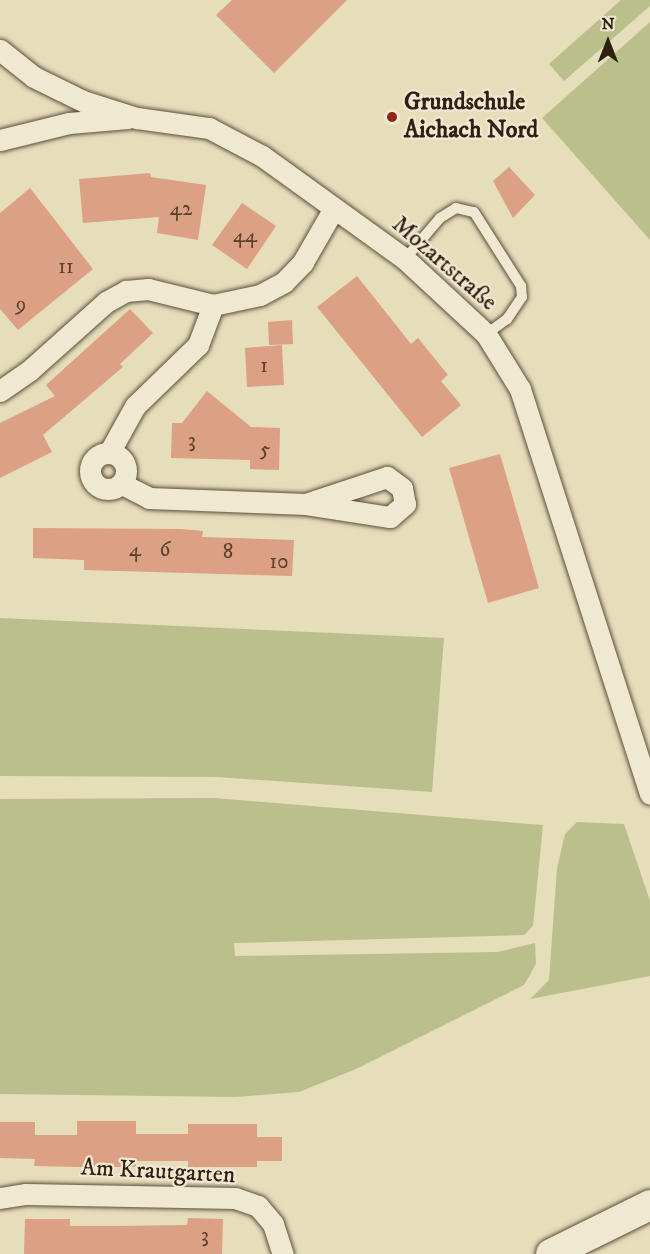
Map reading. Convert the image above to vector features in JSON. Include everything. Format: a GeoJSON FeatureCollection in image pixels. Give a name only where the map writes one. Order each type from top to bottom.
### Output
{"type":"FeatureCollection","features":[{"type":"Feature","properties":{"kind":"main road"},"geometry":{"type":"LineString","coordinates":[[551,1254],[650,1205]]}},
{"type":"Feature","properties":{"kind":"street","name":"Mozartstraße"},"geometry":{"type":"LineString","coordinates":[[0,50],[34,77],[83,101],[137,118],[209,128],[262,156],[405,259],[486,334],[520,389],[650,794]]}},
{"type":"Feature","properties":{"kind":"street"},"geometry":{"type":"LineString","coordinates":[[0,140],[69,123],[137,118]]}},
{"type":"Feature","properties":{"kind":"street"},"geometry":{"type":"LineString","coordinates":[[0,391],[30,370],[106,302],[126,291],[148,289],[213,305],[261,295],[284,282],[303,261],[334,208]]}},
{"type":"Feature","properties":{"kind":"street"},"geometry":{"type":"LineString","coordinates":[[213,305],[198,345],[135,406],[109,453],[93,462],[92,480],[106,490],[122,484],[149,498],[306,504]]}},
{"type":"Feature","properties":{"kind":"street"},"geometry":{"type":"LineString","coordinates":[[109,453],[120,457],[126,467],[122,484]]}},
{"type":"Feature","properties":{"kind":"street","name":"Am Krautgarten"},"geometry":{"type":"LineString","coordinates":[[0,1198],[26,1194],[235,1198],[258,1206],[273,1224],[283,1254]]}},
{"type":"Feature","properties":{"kind":"lane"},"geometry":{"type":"LineString","coordinates":[[405,259],[440,218],[456,208],[474,212],[521,286],[522,297],[507,320],[486,334]]}},
{"type":"Feature","properties":{"kind":"green space"},"geometry":{"type":"Polygon","coordinates":[[[621,0],[650,0],[650,6],[564,81],[549,64],[621,0]]]}},
{"type":"Feature","properties":{"kind":"green space"},"geometry":{"type":"Polygon","coordinates":[[[650,22],[650,240],[542,118],[650,22]]]}},
{"type":"Feature","properties":{"kind":"green space"},"geometry":{"type":"Polygon","coordinates":[[[0,618],[444,638],[432,792],[217,777],[0,776],[0,618]]]}},
{"type":"Feature","properties":{"kind":"green space"},"geometry":{"type":"Polygon","coordinates":[[[214,798],[543,825],[533,926],[524,935],[234,943],[235,956],[498,952],[535,943],[536,964],[524,985],[356,1069],[299,1092],[236,1097],[0,1094],[0,799],[214,798]]]}},
{"type":"Feature","properties":{"kind":"green space"},"geometry":{"type":"Polygon","coordinates":[[[577,822],[624,824],[650,901],[650,976],[530,999],[549,980],[557,868],[565,834],[577,822]]]}},
{"type":"Feature","properties":{"kind":"building"},"geometry":{"type":"Polygon","coordinates":[[[232,0],[347,0],[274,73],[216,15],[232,0]]]}},
{"type":"Feature","properties":{"kind":"building"},"geometry":{"type":"Polygon","coordinates":[[[509,167],[535,195],[513,218],[493,181],[509,167]]]}},
{"type":"Feature","properties":{"kind":"building"},"geometry":{"type":"Polygon","coordinates":[[[150,173],[151,177],[206,185],[198,240],[157,233],[159,217],[83,223],[79,179],[150,173]]]}},
{"type":"Feature","properties":{"kind":"building"},"geometry":{"type":"Polygon","coordinates":[[[30,188],[93,269],[18,330],[0,309],[0,213],[30,188]]]}},
{"type":"Feature","properties":{"kind":"building"},"geometry":{"type":"Polygon","coordinates":[[[242,203],[276,226],[247,269],[212,245],[242,203]]]}},
{"type":"Feature","properties":{"kind":"building"},"geometry":{"type":"Polygon","coordinates":[[[357,276],[411,344],[418,338],[448,375],[441,381],[461,405],[422,437],[317,307],[357,276]]]}},
{"type":"Feature","properties":{"kind":"building"},"geometry":{"type":"Polygon","coordinates":[[[130,309],[153,333],[120,364],[123,367],[43,435],[52,452],[0,478],[0,423],[55,396],[46,385],[130,309]]]}},
{"type":"Feature","properties":{"kind":"building"},"geometry":{"type":"Polygon","coordinates":[[[292,320],[293,344],[269,345],[268,322],[292,320]]]}},
{"type":"Feature","properties":{"kind":"building"},"geometry":{"type":"Polygon","coordinates":[[[282,345],[284,385],[247,387],[245,348],[282,345]]]}},
{"type":"Feature","properties":{"kind":"building"},"geometry":{"type":"Polygon","coordinates":[[[207,391],[251,427],[280,428],[279,470],[250,469],[250,460],[171,458],[172,423],[182,423],[207,391]]]}},
{"type":"Feature","properties":{"kind":"building"},"geometry":{"type":"Polygon","coordinates":[[[500,454],[539,588],[488,603],[449,468],[500,454]]]}},
{"type":"Feature","properties":{"kind":"building"},"geometry":{"type":"Polygon","coordinates":[[[33,528],[181,529],[203,531],[202,537],[294,540],[292,576],[84,570],[84,560],[33,558],[33,528]]]}},
{"type":"Feature","properties":{"kind":"building"},"geometry":{"type":"Polygon","coordinates":[[[77,1121],[136,1121],[136,1134],[188,1134],[188,1124],[257,1124],[257,1137],[282,1137],[282,1161],[257,1161],[257,1167],[188,1167],[188,1161],[136,1161],[136,1167],[77,1167],[34,1166],[35,1159],[0,1158],[0,1122],[35,1122],[35,1135],[77,1135],[77,1121]]]}},
{"type":"Feature","properties":{"kind":"building"},"geometry":{"type":"Polygon","coordinates":[[[188,1218],[223,1219],[222,1254],[24,1254],[25,1219],[70,1219],[70,1226],[117,1226],[187,1225],[188,1218]]]}},
{"type":"Feature","properties":{"kind":"place","name":"Grundschule Aichach Nord"},"geometry":{"type":"Point","coordinates":[392,117]}}]}
